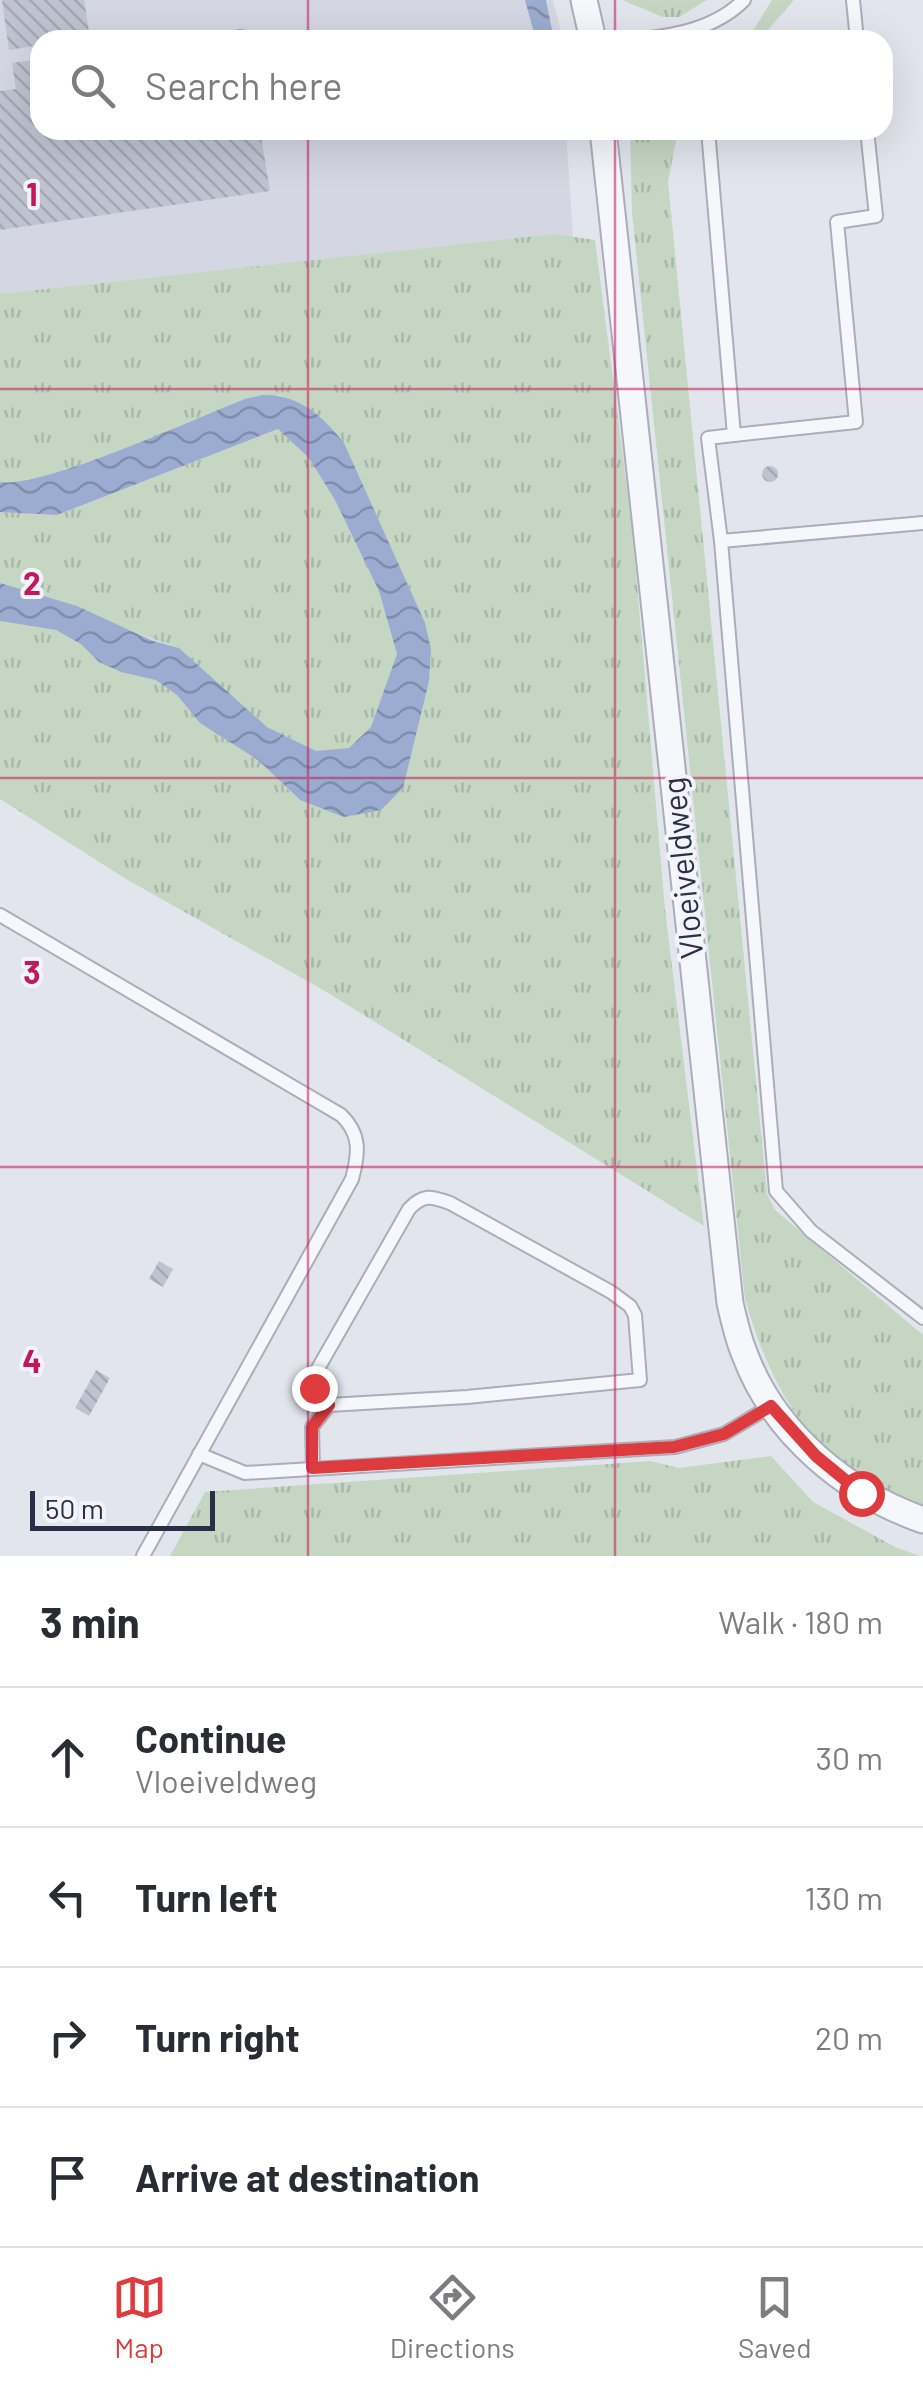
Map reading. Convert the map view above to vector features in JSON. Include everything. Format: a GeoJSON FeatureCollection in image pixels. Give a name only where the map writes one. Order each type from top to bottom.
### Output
{"type":"FeatureCollection","features":[{"type":"Feature","properties":{"kind":"street"},"geometry":{"type":"LineString","coordinates":[[584,0],[591,30]]}},
{"type":"Feature","properties":{"kind":"street","name":"Vloeiveldweg"},"geometry":{"type":"LineString","coordinates":[[605,140],[730,1303],[745,1357],[771,1406],[816,1456],[861,1493],[923,1520]]}},
{"type":"Feature","properties":{"kind":"lane"},"geometry":{"type":"LineString","coordinates":[[690,30],[725,16],[744,0]]}},
{"type":"Feature","properties":{"kind":"lane"},"geometry":{"type":"LineString","coordinates":[[853,0],[857,30]]}},
{"type":"Feature","properties":{"kind":"lane"},"geometry":{"type":"LineString","coordinates":[[709,140],[734,436]]}},
{"type":"Feature","properties":{"kind":"lane"},"geometry":{"type":"LineString","coordinates":[[868,140],[876,216],[838,222],[856,422],[708,438],[721,541],[776,1191],[811,1231],[923,1318]]}},
{"type":"Feature","properties":{"kind":"lane"},"geometry":{"type":"LineString","coordinates":[[721,541],[923,522]]}},
{"type":"Feature","properties":{"kind":"lane"},"geometry":{"type":"LineString","coordinates":[[0,916],[341,1114],[356,1136],[358,1148],[352,1179],[143,1556]]}},
{"type":"Feature","properties":{"kind":"lane"},"geometry":{"type":"LineString","coordinates":[[312,1468],[312,1427],[329,1405],[467,1397],[640,1380],[635,1316],[630,1306],[610,1292],[466,1212],[430,1196],[418,1199],[316,1372],[314,1388],[329,1405]]}},
{"type":"Feature","properties":{"kind":"lane"},"geometry":{"type":"LineString","coordinates":[[199,1454],[245,1473],[674,1447],[724,1434],[771,1406]]}},
{"type":"Feature","properties":{"kind":"shaded area"},"geometry":{"type":"Polygon","coordinates":[[[0,0],[553,0],[560,30],[30,30],[30,140],[567,140],[624,1008],[0,716],[0,0]]]}},
{"type":"Feature","properties":{"kind":"green space"},"geometry":{"type":"Polygon","coordinates":[[[622,0],[707,0],[679,17],[663,17],[622,0]]]}},
{"type":"Feature","properties":{"kind":"green space"},"geometry":{"type":"Polygon","coordinates":[[[772,0],[794,0],[768,30],[754,29],[772,0]]]}},
{"type":"Feature","properties":{"kind":"green space"},"geometry":{"type":"Polygon","coordinates":[[[630,140],[676,140],[668,182],[767,1194],[775,1210],[923,1335],[923,1506],[891,1495],[847,1469],[806,1428],[776,1381],[745,1299],[632,212],[630,140]]]}},
{"type":"Feature","properties":{"kind":"green space"},"geometry":{"type":"Polygon","coordinates":[[[555,234],[595,240],[632,526],[665,910],[704,1226],[325,991],[126,879],[0,799],[0,621],[56,630],[82,644],[100,662],[156,680],[177,695],[200,723],[258,760],[299,800],[429,681],[344,443],[298,403],[279,395],[48,476],[14,485],[0,482],[0,294],[555,234]]]}},
{"type":"Feature","properties":{"kind":"green space"},"geometry":{"type":"Polygon","coordinates":[[[278,429],[309,458],[335,500],[379,591],[397,654],[371,728],[349,748],[316,751],[267,727],[179,648],[0,583],[0,512],[58,515],[278,429]]]}},
{"type":"Feature","properties":{"kind":"green space"},"geometry":{"type":"Polygon","coordinates":[[[771,1456],[813,1502],[895,1547],[920,1556],[170,1556],[205,1492],[651,1461],[678,1468],[771,1456]]]}},
{"type":"Feature","properties":{"kind":"water"},"geometry":{"type":"Polygon","coordinates":[[[525,0],[546,0],[552,30],[533,30],[525,0]]]}},
{"type":"Feature","properties":{"kind":"water"},"geometry":{"type":"Polygon","coordinates":[[[263,395],[287,398],[309,408],[344,443],[425,623],[431,649],[429,681],[403,788],[381,810],[344,817],[300,800],[258,760],[200,723],[177,695],[156,680],[99,662],[81,644],[56,630],[0,621],[0,583],[77,606],[153,641],[179,648],[267,727],[316,751],[349,748],[371,727],[397,654],[379,591],[335,500],[309,458],[278,429],[57,515],[0,512],[0,482],[49,475],[83,464],[263,395]]]}},
{"type":"Feature","properties":{"kind":"building"},"geometry":{"type":"Polygon","coordinates":[[[2,0],[84,0],[89,30],[30,30],[30,47],[9,50],[2,0]]]}},
{"type":"Feature","properties":{"kind":"building"},"geometry":{"type":"Polygon","coordinates":[[[30,60],[30,140],[262,140],[270,191],[0,230],[0,91],[16,89],[12,63],[30,60]]]}},
{"type":"Feature","properties":{"kind":"building"},"geometry":{"type":"Polygon","coordinates":[[[770,466],[778,474],[770,482],[762,474],[770,466]]]}},
{"type":"Feature","properties":{"kind":"building"},"geometry":{"type":"Polygon","coordinates":[[[159,1261],[173,1269],[163,1287],[149,1279],[159,1261]]]}},
{"type":"Feature","properties":{"kind":"building"},"geometry":{"type":"Polygon","coordinates":[[[96,1370],[110,1378],[89,1416],[75,1408],[96,1370]]]}},
{"type":"Feature","properties":{"kind":"route"},"geometry":{"type":"LineString","coordinates":[[314,1388],[329,1405],[312,1427],[312,1468],[674,1447],[724,1434],[771,1406],[816,1456],[861,1493]]}}]}
